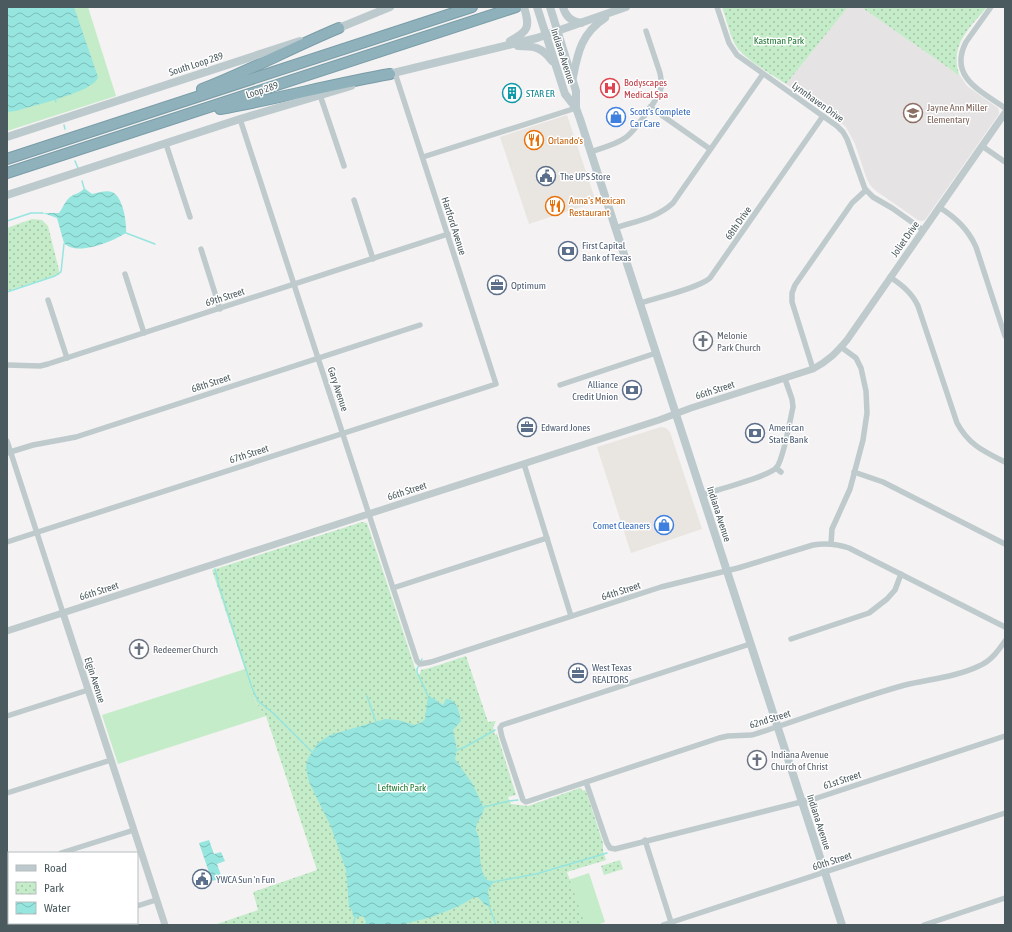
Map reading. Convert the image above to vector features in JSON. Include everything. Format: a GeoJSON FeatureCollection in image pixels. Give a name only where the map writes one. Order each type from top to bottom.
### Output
{"type":"FeatureCollection","features":[{"type":"Feature","properties":{"kind":"highway","name":"Loop 289"},"geometry":{"type":"LineString","coordinates":[[7,159],[472,7]]}},
{"type":"Feature","properties":{"kind":"highway","name":"Loop 289"},"geometry":{"type":"LineString","coordinates":[[7,173],[518,7]]}},
{"type":"Feature","properties":{"kind":"highway"},"geometry":{"type":"LineString","coordinates":[[85,133],[249,69],[339,28]]}},
{"type":"Feature","properties":{"kind":"highway"},"geometry":{"type":"LineString","coordinates":[[180,116],[393,73]]}},
{"type":"Feature","properties":{"kind":"main road","name":"South Loop 289"},"geometry":{"type":"LineString","coordinates":[[7,137],[339,28],[390,7]]}},
{"type":"Feature","properties":{"kind":"main road"},"geometry":{"type":"LineString","coordinates":[[501,46],[524,34],[527,28],[528,22],[518,7]]}},
{"type":"Feature","properties":{"kind":"main road","name":"Indiana Avenue"},"geometry":{"type":"LineString","coordinates":[[536,7],[565,94],[576,108]]}},
{"type":"Feature","properties":{"kind":"main road","name":"Indiana Avenue"},"geometry":{"type":"LineString","coordinates":[[550,7],[576,91],[576,108],[842,925]]}},
{"type":"Feature","properties":{"kind":"main road"},"geometry":{"type":"LineString","coordinates":[[563,7],[565,14],[569,19],[582,23]]}},
{"type":"Feature","properties":{"kind":"main road"},"geometry":{"type":"LineString","coordinates":[[7,196],[240,119],[393,73],[546,36],[624,8]]}},
{"type":"Feature","properties":{"kind":"main road"},"geometry":{"type":"LineString","coordinates":[[573,80],[577,54],[587,34],[596,24],[624,8]]}},
{"type":"Feature","properties":{"kind":"main road"},"geometry":{"type":"LineString","coordinates":[[501,46],[514,45],[536,47],[548,56],[554,64]]}},
{"type":"Feature","properties":{"kind":"street","name":"Lynnhaven Drive"},"geometry":{"type":"LineString","coordinates":[[717,7],[729,43],[733,50],[742,59],[823,116],[843,132],[850,146],[860,178],[866,190],[923,230]]}},
{"type":"Feature","properties":{"kind":"street"},"geometry":{"type":"LineString","coordinates":[[991,7],[963,48],[961,54],[961,67],[968,82],[1005,108]]}},
{"type":"Feature","properties":{"kind":"street"},"geometry":{"type":"LineString","coordinates":[[590,152],[626,138],[650,107],[661,89],[662,80],[646,31]]}},
{"type":"Feature","properties":{"kind":"street","name":"Hartford Avenue"},"geometry":{"type":"LineString","coordinates":[[393,73],[448,234],[496,384]]}},
{"type":"Feature","properties":{"kind":"street"},"geometry":{"type":"LineString","coordinates":[[615,228],[654,216],[673,203],[763,74]]}},
{"type":"Feature","properties":{"kind":"street"},"geometry":{"type":"LineString","coordinates":[[320,95],[344,166]]}},
{"type":"Feature","properties":{"kind":"street"},"geometry":{"type":"LineString","coordinates":[[650,107],[710,149]]}},
{"type":"Feature","properties":{"kind":"street"},"geometry":{"type":"LineString","coordinates":[[422,157],[576,108]]}},
{"type":"Feature","properties":{"kind":"street","name":"Joliet Drive"},"geometry":{"type":"LineString","coordinates":[[813,369],[827,361],[841,347],[1005,113]]}},
{"type":"Feature","properties":{"kind":"street","name":"68th Drive"},"geometry":{"type":"LineString","coordinates":[[640,303],[705,282],[710,278],[823,116]]}},
{"type":"Feature","properties":{"kind":"street","name":"Gary Avenue"},"geometry":{"type":"LineString","coordinates":[[240,119],[417,661],[420,664]]}},
{"type":"Feature","properties":{"kind":"street"},"geometry":{"type":"LineString","coordinates":[[166,144],[190,217]]}},
{"type":"Feature","properties":{"kind":"street"},"geometry":{"type":"LineString","coordinates":[[982,146],[1005,162]]}},
{"type":"Feature","properties":{"kind":"street"},"geometry":{"type":"LineString","coordinates":[[813,369],[792,302],[792,293],[795,285],[852,204],[866,190]]}},
{"type":"Feature","properties":{"kind":"street"},"geometry":{"type":"LineString","coordinates":[[354,200],[373,259]]}},
{"type":"Feature","properties":{"kind":"street"},"geometry":{"type":"LineString","coordinates":[[939,207],[961,223],[971,235],[1005,336]]}},
{"type":"Feature","properties":{"kind":"street","name":"69th Street"},"geometry":{"type":"LineString","coordinates":[[7,365],[44,365],[448,234]]}},
{"type":"Feature","properties":{"kind":"street"},"geometry":{"type":"LineString","coordinates":[[201,249],[220,309]]}},
{"type":"Feature","properties":{"kind":"street"},"geometry":{"type":"LineString","coordinates":[[125,274],[144,333]]}},
{"type":"Feature","properties":{"kind":"street"},"geometry":{"type":"LineString","coordinates":[[890,278],[914,297],[961,431],[981,450],[1005,462]]}},
{"type":"Feature","properties":{"kind":"street"},"geometry":{"type":"LineString","coordinates":[[48,300],[67,358]]}},
{"type":"Feature","properties":{"kind":"street","name":"68th Street"},"geometry":{"type":"LineString","coordinates":[[9,453],[33,445],[82,435],[420,325]]}},
{"type":"Feature","properties":{"kind":"street"},"geometry":{"type":"LineString","coordinates":[[830,544],[832,528],[846,499],[854,472],[866,425],[867,413],[866,391],[859,363],[856,358],[841,347]]}},
{"type":"Feature","properties":{"kind":"street"},"geometry":{"type":"LineString","coordinates":[[560,385],[656,353]]}},
{"type":"Feature","properties":{"kind":"street","name":"66th Street"},"geometry":{"type":"LineString","coordinates":[[7,631],[813,369]]}},
{"type":"Feature","properties":{"kind":"street"},"geometry":{"type":"LineString","coordinates":[[702,495],[779,470],[793,407],[792,399],[785,379]]}},
{"type":"Feature","properties":{"kind":"street","name":"67th Street"},"geometry":{"type":"LineString","coordinates":[[7,542],[496,384]]}},
{"type":"Feature","properties":{"kind":"street","name":"Elgin Avenue"},"geometry":{"type":"LineString","coordinates":[[7,441],[9,453],[165,925]]}},
{"type":"Feature","properties":{"kind":"street"},"geometry":{"type":"LineString","coordinates":[[524,464],[571,616]]}},
{"type":"Feature","properties":{"kind":"street"},"geometry":{"type":"LineString","coordinates":[[854,472],[883,482],[1005,544]]}},
{"type":"Feature","properties":{"kind":"street"},"geometry":{"type":"LineString","coordinates":[[393,588],[547,538]]}},
{"type":"Feature","properties":{"kind":"street","name":"64th Street"},"geometry":{"type":"LineString","coordinates":[[420,664],[431,662],[661,587],[727,571],[813,544],[830,544],[849,548],[1005,627]]}},
{"type":"Feature","properties":{"kind":"street"},"geometry":{"type":"LineString","coordinates":[[791,639],[870,613],[887,599],[895,590],[902,574]]}},
{"type":"Feature","properties":{"kind":"street","name":"62nd Street"},"geometry":{"type":"LineString","coordinates":[[750,644],[502,724],[500,728],[502,738],[520,794],[524,801],[526,802],[719,738],[752,735],[905,685],[971,670],[981,666],[995,655],[1005,641]]}},
{"type":"Feature","properties":{"kind":"street"},"geometry":{"type":"LineString","coordinates":[[7,716],[88,690]]}},
{"type":"Feature","properties":{"kind":"street","name":"61st Street"},"geometry":{"type":"LineString","coordinates":[[586,782],[606,843],[610,848],[615,849],[645,840],[817,798],[1005,736]]}},
{"type":"Feature","properties":{"kind":"street"},"geometry":{"type":"LineString","coordinates":[[7,793],[111,760]]}},
{"type":"Feature","properties":{"kind":"street","name":"60th Street"},"geometry":{"type":"LineString","coordinates":[[663,925],[1005,813]]}},
{"type":"Feature","properties":{"kind":"street"},"geometry":{"type":"LineString","coordinates":[[64,852],[134,830]]}},
{"type":"Feature","properties":{"kind":"street"},"geometry":{"type":"LineString","coordinates":[[645,840],[671,922]]}},
{"type":"Feature","properties":{"kind":"street"},"geometry":{"type":"LineString","coordinates":[[924,925],[1005,898]]}},
{"type":"Feature","properties":{"kind":"street"},"geometry":{"type":"LineString","coordinates":[[138,906],[156,900]]}},
{"type":"Feature","properties":{"kind":"shaded area","name":"Jayne Ann Miller Elementary"},"geometry":{"type":"Polygon","coordinates":[[[848,7],[861,7],[953,71],[955,75],[959,74],[967,86],[998,108],[999,114],[925,220],[918,220],[876,191],[870,185],[866,177],[855,144],[846,127],[786,84],[848,7]]]}},
{"type":"Feature","properties":{"kind":"shaded area"},"geometry":{"type":"Polygon","coordinates":[[[567,115],[596,202],[529,224],[500,137],[567,115]]]}},
{"type":"Feature","properties":{"kind":"shaded area"},"geometry":{"type":"Polygon","coordinates":[[[661,427],[666,428],[670,432],[702,529],[631,553],[597,447],[661,427]]]}},
{"type":"Feature","properties":{"kind":"green space"},"geometry":{"type":"Polygon","coordinates":[[[7,7],[88,7],[116,96],[7,131],[7,7]]]}},
{"type":"Feature","properties":{"kind":"green space","name":"Kastman Park"},"geometry":{"type":"Polygon","coordinates":[[[722,7],[848,7],[786,84],[740,51],[732,37],[722,7]]]}},
{"type":"Feature","properties":{"kind":"green space"},"geometry":{"type":"Polygon","coordinates":[[[861,7],[987,7],[968,30],[959,45],[957,63],[959,74],[956,75],[953,71],[861,7]]]}},
{"type":"Feature","properties":{"kind":"green space"},"geometry":{"type":"Polygon","coordinates":[[[32,219],[42,220],[48,226],[60,274],[7,291],[7,228],[32,219]]]}},
{"type":"Feature","properties":{"kind":"green space","name":"Leftwich Park"},"geometry":{"type":"Polygon","coordinates":[[[362,522],[367,523],[417,674],[420,674],[421,670],[466,656],[488,722],[496,721],[493,727],[495,735],[497,734],[516,795],[508,797],[511,804],[528,806],[580,788],[582,791],[586,791],[603,843],[603,851],[606,860],[567,872],[585,925],[214,925],[258,910],[253,892],[317,870],[266,716],[256,703],[212,570],[362,522]]]}},
{"type":"Feature","properties":{"kind":"green space"},"geometry":{"type":"Polygon","coordinates":[[[245,669],[256,703],[266,716],[118,764],[102,715],[245,669]]]}},
{"type":"Feature","properties":{"kind":"green space"},"geometry":{"type":"Polygon","coordinates":[[[620,860],[623,869],[604,875],[601,866],[620,860]]]}},
{"type":"Feature","properties":{"kind":"green space"},"geometry":{"type":"Polygon","coordinates":[[[589,873],[605,922],[597,925],[566,925],[553,885],[589,873]]]}},
{"type":"Feature","properties":{"kind":"water"},"geometry":{"type":"Polygon","coordinates":[[[7,7],[74,7],[98,77],[94,83],[62,98],[16,111],[7,112],[7,7]]]}},
{"type":"Feature","properties":{"kind":"water"},"geometry":{"type":"Polygon","coordinates":[[[84,188],[92,194],[107,191],[116,194],[124,210],[126,233],[113,240],[86,248],[70,247],[64,243],[57,218],[43,213],[59,213],[68,199],[84,188]]]}},
{"type":"Feature","properties":{"kind":"water"},"geometry":{"type":"Polygon","coordinates":[[[428,696],[443,705],[446,699],[453,701],[458,710],[461,721],[453,730],[457,750],[455,759],[472,783],[484,808],[477,823],[476,829],[479,837],[482,871],[487,880],[493,881],[488,890],[490,905],[485,905],[478,897],[432,917],[401,925],[365,925],[366,922],[364,917],[361,916],[355,918],[349,907],[346,870],[331,827],[309,782],[306,767],[308,758],[318,743],[330,735],[385,719],[398,720],[415,725],[422,722],[425,719],[428,696]]]}},
{"type":"Feature","properties":{"kind":"water"},"geometry":{"type":"Polygon","coordinates":[[[209,840],[214,854],[221,852],[225,861],[217,864],[222,878],[212,881],[199,843],[209,840]]]}},
{"type":"Feature","properties":{"kind":"waterway"},"geometry":{"type":"LineString","coordinates":[[64,125],[65,129]]}},
{"type":"Feature","properties":{"kind":"waterway"},"geometry":{"type":"LineString","coordinates":[[75,161],[78,168]]}},
{"type":"Feature","properties":{"kind":"waterway"},"geometry":{"type":"LineString","coordinates":[[82,181],[84,188]]}},
{"type":"Feature","properties":{"kind":"waterway"},"geometry":{"type":"LineString","coordinates":[[7,221],[31,213],[43,213]]}},
{"type":"Feature","properties":{"kind":"waterway"},"geometry":{"type":"LineString","coordinates":[[126,233],[155,244]]}},
{"type":"Feature","properties":{"kind":"waterway"},"geometry":{"type":"LineString","coordinates":[[7,292],[55,276],[61,272],[64,244]]}},
{"type":"Feature","properties":{"kind":"waterway"},"geometry":{"type":"LineString","coordinates":[[215,569],[219,586],[252,688],[258,701],[273,713],[312,752]]}},
{"type":"Feature","properties":{"kind":"waterway"},"geometry":{"type":"LineString","coordinates":[[422,659],[417,672],[428,696]]}},
{"type":"Feature","properties":{"kind":"waterway"},"geometry":{"type":"LineString","coordinates":[[367,696],[376,722]]}},
{"type":"Feature","properties":{"kind":"waterway"},"geometry":{"type":"LineString","coordinates":[[457,750],[495,730]]}},
{"type":"Feature","properties":{"kind":"waterway"},"geometry":{"type":"LineString","coordinates":[[484,807],[518,800]]}},
{"type":"Feature","properties":{"kind":"waterway"},"geometry":{"type":"LineString","coordinates":[[493,882],[536,874],[607,853]]}},
{"type":"Feature","properties":{"kind":"waterway"},"geometry":{"type":"LineString","coordinates":[[489,906],[496,925]]}},
{"type":"Feature","properties":{"kind":"waterway"},"geometry":{"type":"LineString","coordinates":[[353,925],[355,918]]}},
{"type":"Feature","properties":{"kind":"place","name":"Bodyscapes Medical Spa"},"geometry":{"type":"Point","coordinates":[610,88]}},
{"type":"Feature","properties":{"kind":"place","name":"STAR ER"},"geometry":{"type":"Point","coordinates":[512,93]}},
{"type":"Feature","properties":{"kind":"place","name":"Jayne Ann Miller Elementary"},"geometry":{"type":"Point","coordinates":[913,113]}},
{"type":"Feature","properties":{"kind":"place","name":"Scott's Complete Car Care"},"geometry":{"type":"Point","coordinates":[616,117]}},
{"type":"Feature","properties":{"kind":"place","name":"Orlando's"},"geometry":{"type":"Point","coordinates":[534,140]}},
{"type":"Feature","properties":{"kind":"place","name":"The UPS Store"},"geometry":{"type":"Point","coordinates":[546,176]}},
{"type":"Feature","properties":{"kind":"place","name":"Anna's Mexican Restaurant"},"geometry":{"type":"Point","coordinates":[555,206]}},
{"type":"Feature","properties":{"kind":"place","name":"First Capital Bank of Texas"},"geometry":{"type":"Point","coordinates":[568,251]}},
{"type":"Feature","properties":{"kind":"place","name":"Optimum"},"geometry":{"type":"Point","coordinates":[497,285]}},
{"type":"Feature","properties":{"kind":"place","name":"Melonie Park Church"},"geometry":{"type":"Point","coordinates":[703,341]}},
{"type":"Feature","properties":{"kind":"place","name":"Alliance Credit Union"},"geometry":{"type":"Point","coordinates":[632,390]}},
{"type":"Feature","properties":{"kind":"place","name":"Edward Jones"},"geometry":{"type":"Point","coordinates":[527,427]}},
{"type":"Feature","properties":{"kind":"place","name":"American State Bank"},"geometry":{"type":"Point","coordinates":[755,433]}},
{"type":"Feature","properties":{"kind":"place","name":"Comet Cleaners"},"geometry":{"type":"Point","coordinates":[664,525]}},
{"type":"Feature","properties":{"kind":"place","name":"Redeemer Church"},"geometry":{"type":"Point","coordinates":[139,649]}},
{"type":"Feature","properties":{"kind":"place","name":"West Texas REALTORS"},"geometry":{"type":"Point","coordinates":[578,673]}},
{"type":"Feature","properties":{"kind":"place","name":"Indiana Avenue Church of Christ"},"geometry":{"type":"Point","coordinates":[757,760]}},
{"type":"Feature","properties":{"kind":"place","name":"YWCA Sun 'n Fun"},"geometry":{"type":"Point","coordinates":[202,879]}}]}
